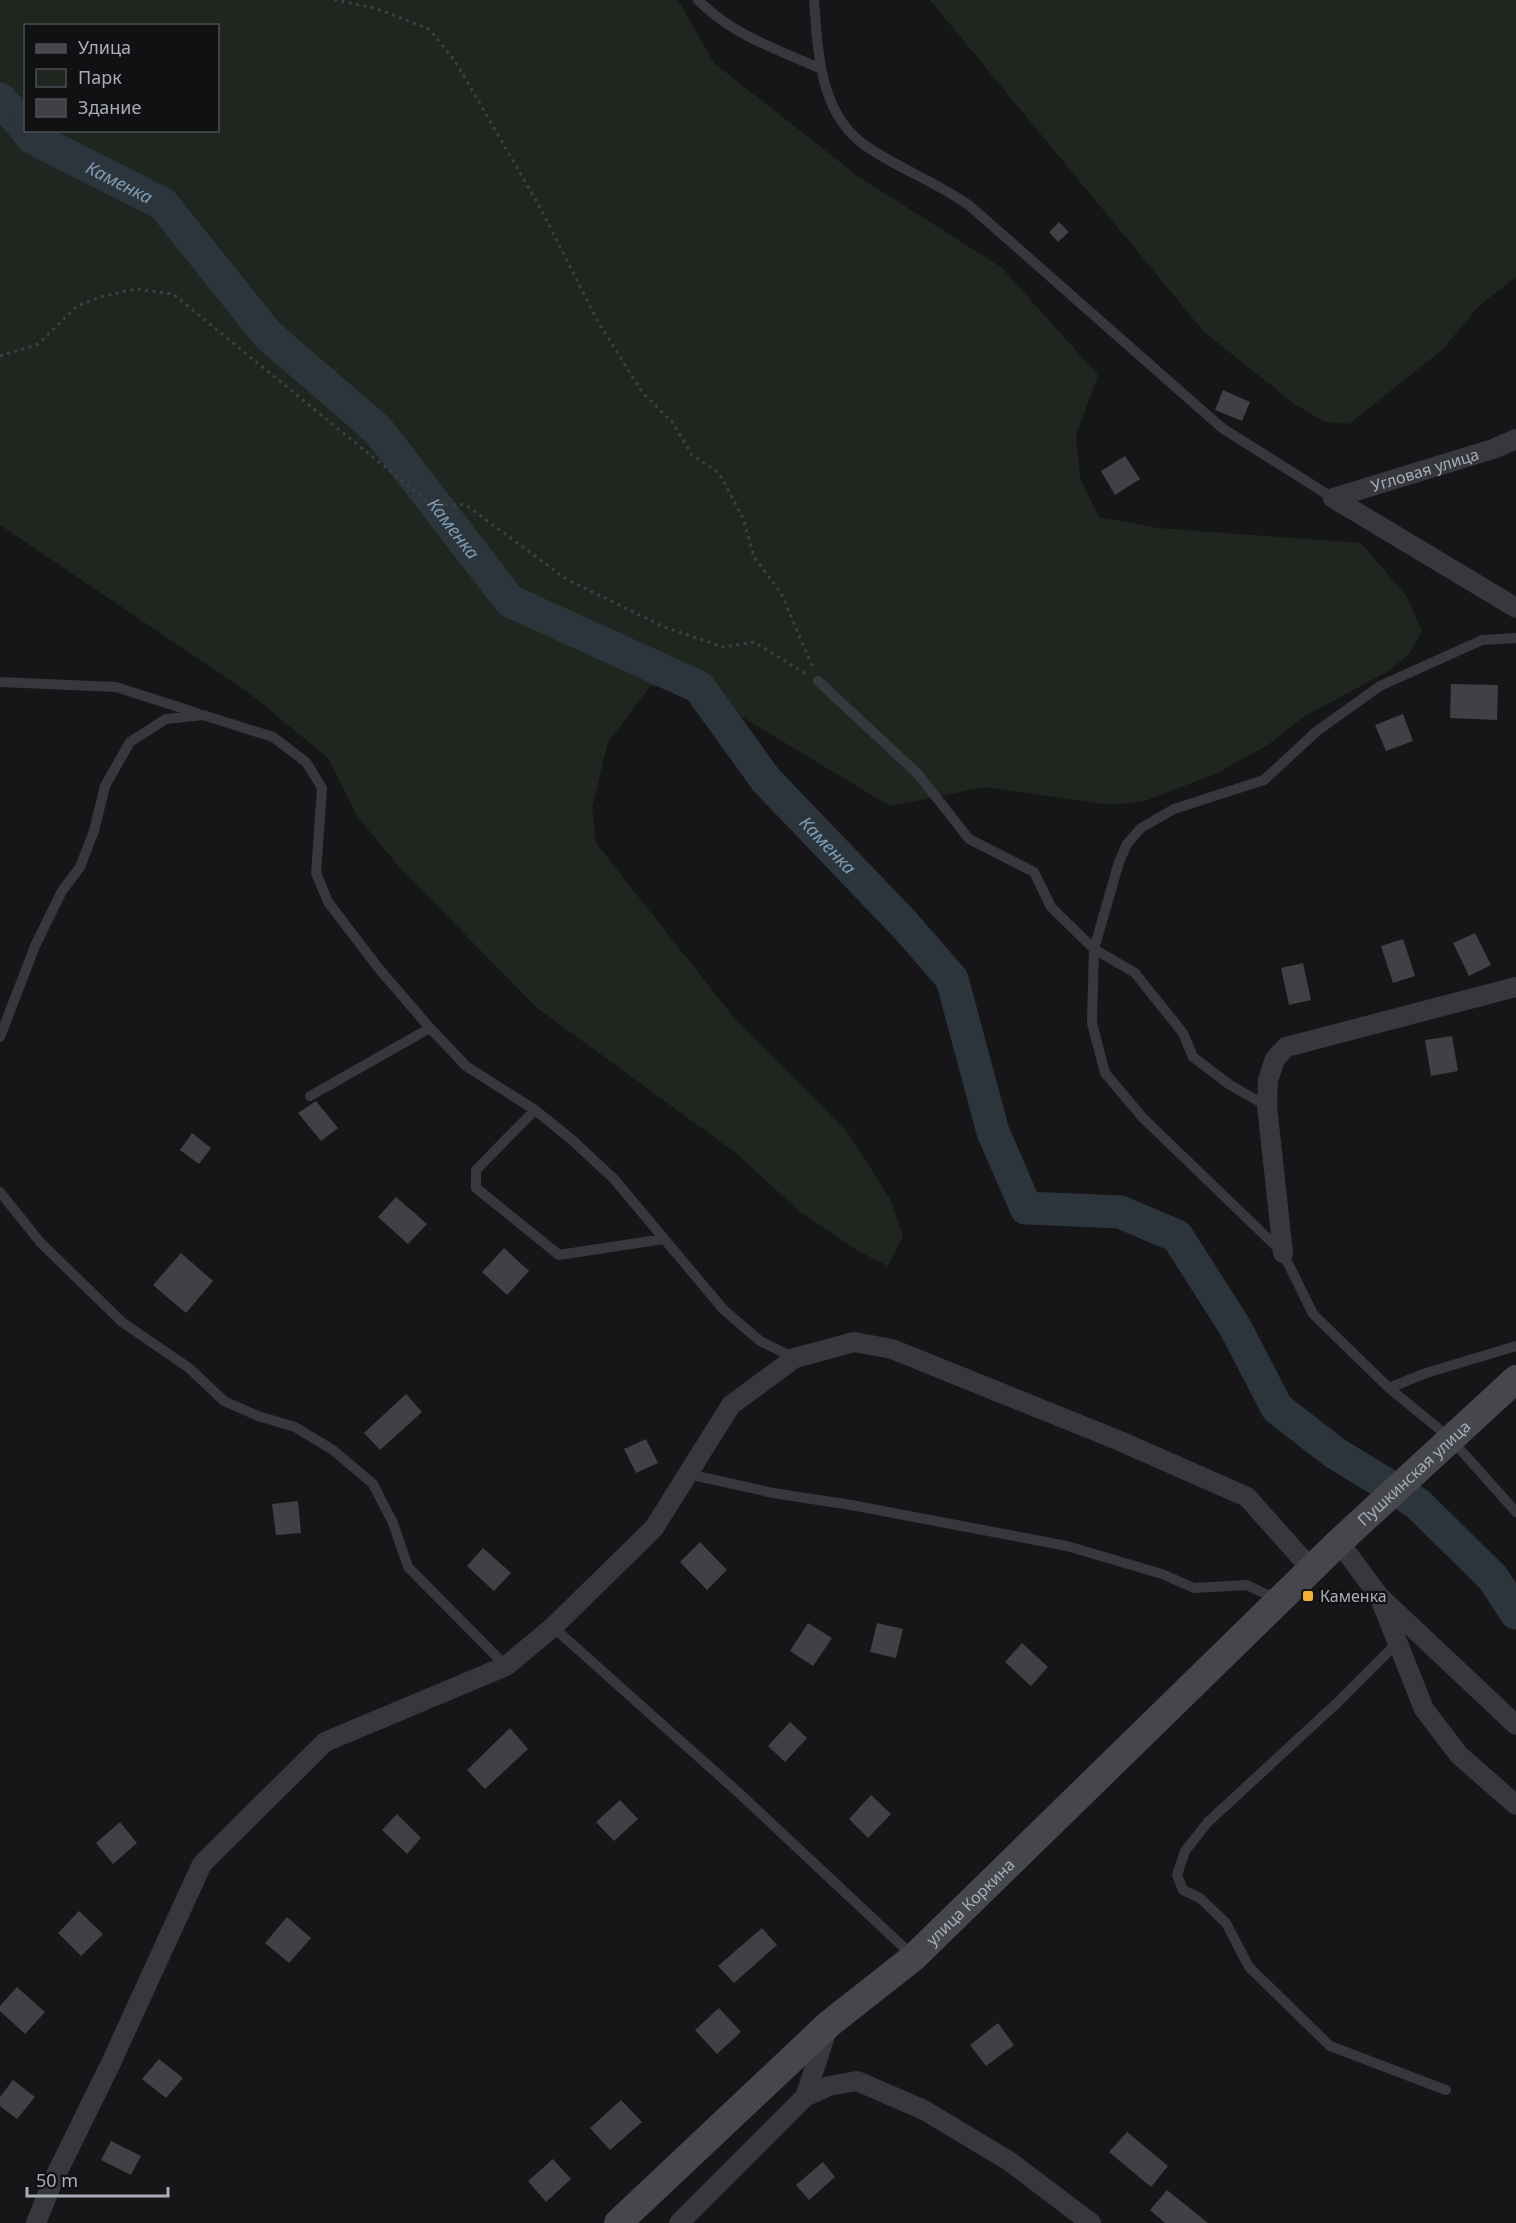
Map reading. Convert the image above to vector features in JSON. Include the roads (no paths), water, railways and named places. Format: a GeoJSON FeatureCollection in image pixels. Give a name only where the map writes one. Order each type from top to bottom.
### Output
{"type":"FeatureCollection","features":[{"type":"Feature","properties":{"kind":"main road","name":"Пушкинская улица"},"geometry":{"type":"LineString","coordinates":[[1312,1570],[1450,1438],[1516,1379]]}},
{"type":"Feature","properties":{"kind":"main road","name":"улица Коркина"},"geometry":{"type":"LineString","coordinates":[[618,2223],[829,2024],[914,1957],[1312,1570]]}},
{"type":"Feature","properties":{"kind":"street","name":"Угловая улица"},"geometry":{"type":"LineString","coordinates":[[1333,498],[1493,449],[1516,439]]}},
{"type":"Feature","properties":{"kind":"street"},"geometry":{"type":"LineString","coordinates":[[1333,498],[1516,608]]}},
{"type":"Feature","properties":{"kind":"street"},"geometry":{"type":"LineString","coordinates":[[1283,1253],[1267,1106],[1275,1059],[1286,1047],[1516,987]]}},
{"type":"Feature","properties":{"kind":"street"},"geometry":{"type":"LineString","coordinates":[[36,2223],[53,2181],[110,2065],[202,1863],[325,1742],[506,1666],[553,1627],[654,1528],[731,1405],[795,1358],[854,1342],[892,1349],[1120,1441],[1248,1497],[1312,1570]]}},
{"type":"Feature","properties":{"kind":"street"},"geometry":{"type":"LineString","coordinates":[[1339,1542],[1379,1596],[1516,1725]]}},
{"type":"Feature","properties":{"kind":"street"},"geometry":{"type":"LineString","coordinates":[[1379,1596],[1424,1709],[1459,1755],[1516,1805]]}},
{"type":"Feature","properties":{"kind":"street"},"geometry":{"type":"LineString","coordinates":[[806,2097],[829,2024]]}},
{"type":"Feature","properties":{"kind":"street"},"geometry":{"type":"LineString","coordinates":[[679,2223],[806,2097],[829,2086],[857,2081],[924,2110],[1009,2161],[1091,2223]]}},
{"type":"Feature","properties":{"kind":"lane"},"geometry":{"type":"LineString","coordinates":[[698,0],[714,16],[746,36],[819,68]]}},
{"type":"Feature","properties":{"kind":"lane"},"geometry":{"type":"LineString","coordinates":[[814,0],[819,68],[838,116],[865,145],[943,186],[970,206],[1222,428],[1333,498]]}},
{"type":"Feature","properties":{"kind":"lane"},"geometry":{"type":"LineString","coordinates":[[1516,638],[1482,640],[1380,686],[1317,731],[1264,780],[1174,808],[1141,828],[1127,844],[1119,862],[1094,950],[1092,1023],[1105,1072],[1143,1118],[1283,1253],[1313,1314],[1389,1388],[1450,1438],[1516,1512]]}},
{"type":"Feature","properties":{"kind":"lane"},"geometry":{"type":"LineString","coordinates":[[818,681],[918,774],[969,839],[1034,873],[1051,907],[1094,950],[1136,972],[1183,1033],[1193,1057],[1230,1085],[1267,1106]]}},
{"type":"Feature","properties":{"kind":"lane"},"geometry":{"type":"LineString","coordinates":[[0,682],[116,687],[273,737],[306,762],[322,788],[316,873],[328,902],[380,970],[466,1066],[535,1110],[571,1139],[614,1179],[723,1309],[760,1341],[795,1358]]}},
{"type":"Feature","properties":{"kind":"lane"},"geometry":{"type":"LineString","coordinates":[[0,1037],[35,946],[62,891],[80,867],[94,831],[105,786],[130,742],[166,719],[204,715]]}},
{"type":"Feature","properties":{"kind":"lane"},"geometry":{"type":"LineString","coordinates":[[310,1096],[430,1028]]}},
{"type":"Feature","properties":{"kind":"lane"},"geometry":{"type":"LineString","coordinates":[[535,1110],[476,1170],[476,1188],[559,1256],[664,1239]]}},
{"type":"Feature","properties":{"kind":"lane"},"geometry":{"type":"LineString","coordinates":[[0,1192],[40,1242],[122,1322],[189,1368],[224,1401],[258,1416],[295,1427],[333,1450],[373,1484],[393,1523],[408,1567],[506,1666]]}},
{"type":"Feature","properties":{"kind":"lane"},"geometry":{"type":"LineString","coordinates":[[1389,1388],[1426,1373],[1516,1346]]}},
{"type":"Feature","properties":{"kind":"lane"},"geometry":{"type":"LineString","coordinates":[[688,1474],[773,1493],[906,1515],[1067,1546],[1162,1574],[1194,1588],[1246,1585],[1281,1601]]}},
{"type":"Feature","properties":{"kind":"lane"},"geometry":{"type":"LineString","coordinates":[[553,1627],[740,1794],[914,1957]]}},
{"type":"Feature","properties":{"kind":"lane"},"geometry":{"type":"LineString","coordinates":[[1398,1642],[1337,1703],[1208,1821],[1185,1851],[1178,1875],[1183,1890],[1200,1898],[1226,1923],[1249,1967],[1330,2046],[1446,2090]]}},
{"type":"Feature","properties":{"kind":"waterway","name":"Каменка"},"geometry":{"type":"LineString","coordinates":[[0,99],[24,127]]}},
{"type":"Feature","properties":{"kind":"waterway","name":"Каменка"},"geometry":{"type":"LineString","coordinates":[[27,132],[31,137],[163,204],[267,334],[378,430],[510,601],[699,687],[766,780],[905,925],[952,979],[993,1132],[1026,1208],[1120,1212],[1177,1236],[1235,1327],[1277,1408],[1335,1453],[1417,1503],[1493,1578],[1516,1613]]}},
{"type":"Feature","properties":{"kind":"place","name":"Каменка"},"geometry":{"type":"Point","coordinates":[1308,1596]}}]}
